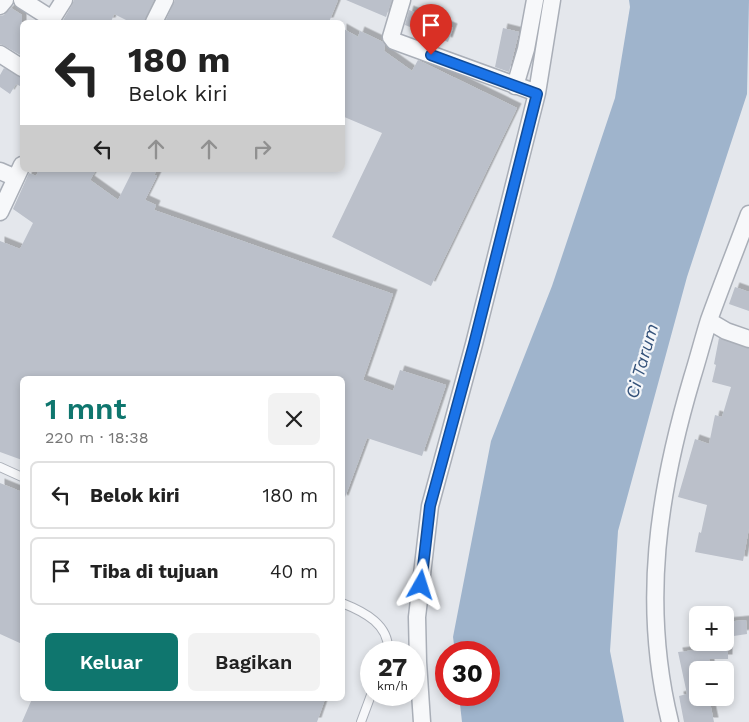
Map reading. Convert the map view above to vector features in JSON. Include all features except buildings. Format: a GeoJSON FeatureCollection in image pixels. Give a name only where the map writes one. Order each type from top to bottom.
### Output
{"type":"FeatureCollection","features":[{"type":"Feature","properties":{"kind":"street"},"geometry":{"type":"LineString","coordinates":[[0,6],[5,0]]}},
{"type":"Feature","properties":{"kind":"street"},"geometry":{"type":"LineString","coordinates":[[22,0],[56,20]]}},
{"type":"Feature","properties":{"kind":"street"},"geometry":{"type":"LineString","coordinates":[[58,20],[64,0]]}},
{"type":"Feature","properties":{"kind":"street"},"geometry":{"type":"LineString","coordinates":[[155,20],[165,0]]}},
{"type":"Feature","properties":{"kind":"street"},"geometry":{"type":"LineString","coordinates":[[402,0],[392,37],[394,41],[537,94]]}},
{"type":"Feature","properties":{"kind":"street"},"geometry":{"type":"LineString","coordinates":[[515,86],[526,49],[535,0]]}},
{"type":"Feature","properties":{"kind":"street"},"geometry":{"type":"LineString","coordinates":[[422,722],[418,662],[418,617],[430,506],[476,335],[537,94],[552,0]]}},
{"type":"Feature","properties":{"kind":"street"},"geometry":{"type":"LineString","coordinates":[[0,54],[20,67]]}},
{"type":"Feature","properties":{"kind":"street"},"geometry":{"type":"LineString","coordinates":[[0,171],[19,172],[0,212]]}},
{"type":"Feature","properties":{"kind":"street"},"geometry":{"type":"LineString","coordinates":[[670,722],[659,663],[655,611],[656,556],[665,489],[680,419],[709,321],[749,214]]}},
{"type":"Feature","properties":{"kind":"street"},"geometry":{"type":"LineString","coordinates":[[709,321],[726,331],[749,339]]}},
{"type":"Feature","properties":{"kind":"lane"},"geometry":{"type":"LineString","coordinates":[[0,467],[20,476]]}},
{"type":"Feature","properties":{"kind":"lane"},"geometry":{"type":"LineString","coordinates":[[345,604],[360,610],[383,628],[388,641]]}},
{"type":"Feature","properties":{"kind":"lane"},"geometry":{"type":"LineString","coordinates":[[361,722],[368,706]]}},
{"type":"Feature","properties":{"kind":"water","name":"Ci Tarum"},"geometry":{"type":"Polygon","coordinates":[[[629,0],[749,0],[747,94],[687,277],[618,531],[610,651],[624,722],[462,722],[460,706],[500,706],[500,641],[454,641],[453,637],[491,441],[552,286],[615,98],[630,7],[629,0]]]}},
{"type":"Feature","properties":{"kind":"route"},"geometry":{"type":"LineString","coordinates":[[421,585],[430,506],[474,344],[537,94],[431,55]]}}]}
